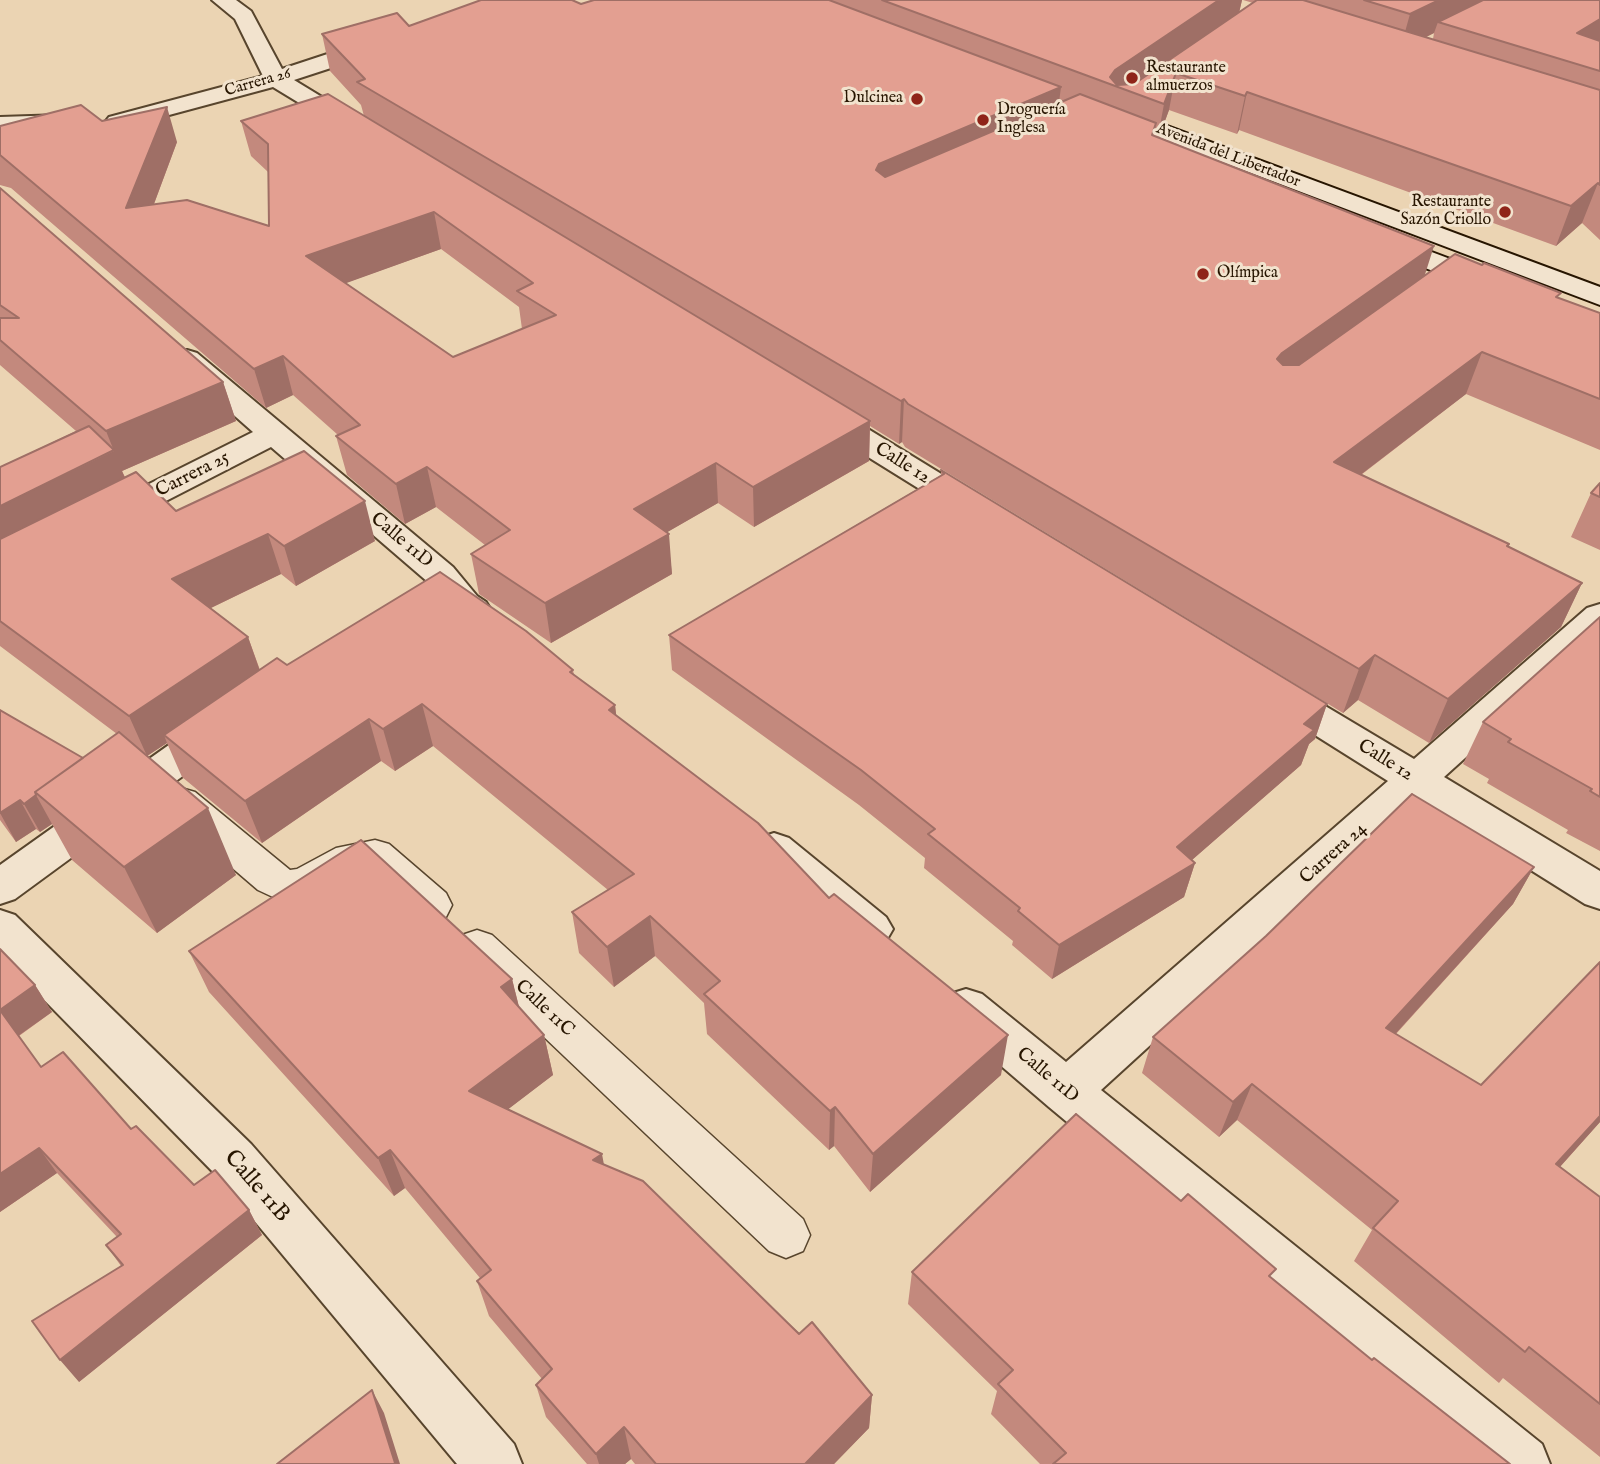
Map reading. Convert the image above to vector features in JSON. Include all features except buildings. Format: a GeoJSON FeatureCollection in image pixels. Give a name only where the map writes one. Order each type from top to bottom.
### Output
{"type":"FeatureCollection","features":[{"type":"Feature","properties":{"kind":"street"},"geometry":{"type":"LineString","coordinates":[[222,0],[244,15],[276,79],[383,145]]}},
{"type":"Feature","properties":{"kind":"street","name":"Carrera 26"},"geometry":{"type":"LineString","coordinates":[[85,126],[131,118],[276,79],[394,40]]}},
{"type":"Feature","properties":{"kind":"street"},"geometry":{"type":"LineString","coordinates":[[1119,115],[1141,100]]}},
{"type":"Feature","properties":{"kind":"street","name":"Avenida del Libertador"},"geometry":{"type":"LineString","coordinates":[[1243,187],[1091,116],[1119,115],[1600,297]]}},
{"type":"Feature","properties":{"kind":"street"},"geometry":{"type":"LineString","coordinates":[[0,124],[85,126]]}},
{"type":"Feature","properties":{"kind":"street"},"geometry":{"type":"LineString","coordinates":[[39,145],[85,126]]}},
{"type":"Feature","properties":{"kind":"street"},"geometry":{"type":"LineString","coordinates":[[1357,231],[1510,291]]}},
{"type":"Feature","properties":{"kind":"street","name":"Calle 11D"},"geometry":{"type":"LineString","coordinates":[[158,333],[441,575],[464,604],[506,633]]}},
{"type":"Feature","properties":{"kind":"street","name":"Calle 12"},"geometry":{"type":"LineString","coordinates":[[799,401],[1001,525]]}},
{"type":"Feature","properties":{"kind":"street","name":"Carrera 25"},"geometry":{"type":"LineString","coordinates":[[87,528],[273,434]]}},
{"type":"Feature","properties":{"kind":"street"},"geometry":{"type":"LineString","coordinates":[[408,598],[441,575]]}},
{"type":"Feature","properties":{"kind":"street","name":"Carrera 24"},"geometry":{"type":"LineString","coordinates":[[1066,1092],[1600,616]]}},
{"type":"Feature","properties":{"kind":"street","name":"Calle 12"},"geometry":{"type":"LineString","coordinates":[[1250,678],[1600,892]]}},
{"type":"Feature","properties":{"kind":"street"},"geometry":{"type":"LineString","coordinates":[[0,887],[151,776],[251,707]]}},
{"type":"Feature","properties":{"kind":"street","name":"Calle 11C"},"geometry":{"type":"LineString","coordinates":[[151,776],[272,879],[287,886],[304,884],[350,859],[375,855],[786,1234]]}},
{"type":"Feature","properties":{"kind":"street"},"geometry":{"type":"LineString","coordinates":[[749,828],[897,951]]}},
{"type":"Feature","properties":{"kind":"street","name":"Calle 11B"},"geometry":{"type":"LineString","coordinates":[[0,927],[234,1160],[494,1464]]}},
{"type":"Feature","properties":{"kind":"street","name":"Calle 11D"},"geometry":{"type":"LineString","coordinates":[[939,986],[1522,1464]]}},
{"type":"Feature","properties":{"kind":"place","name":"Restaurante almuerzos"},"geometry":{"type":"Point","coordinates":[1132,78]}},
{"type":"Feature","properties":{"kind":"place","name":"Dulcinea"},"geometry":{"type":"Point","coordinates":[917,99]}},
{"type":"Feature","properties":{"kind":"place","name":"Droguería Inglesa"},"geometry":{"type":"Point","coordinates":[983,120]}},
{"type":"Feature","properties":{"kind":"place","name":"Restaurante Sazón Criollo"},"geometry":{"type":"Point","coordinates":[1505,212]}},
{"type":"Feature","properties":{"kind":"place","name":"Olímpica"},"geometry":{"type":"Point","coordinates":[1203,274]}}]}
